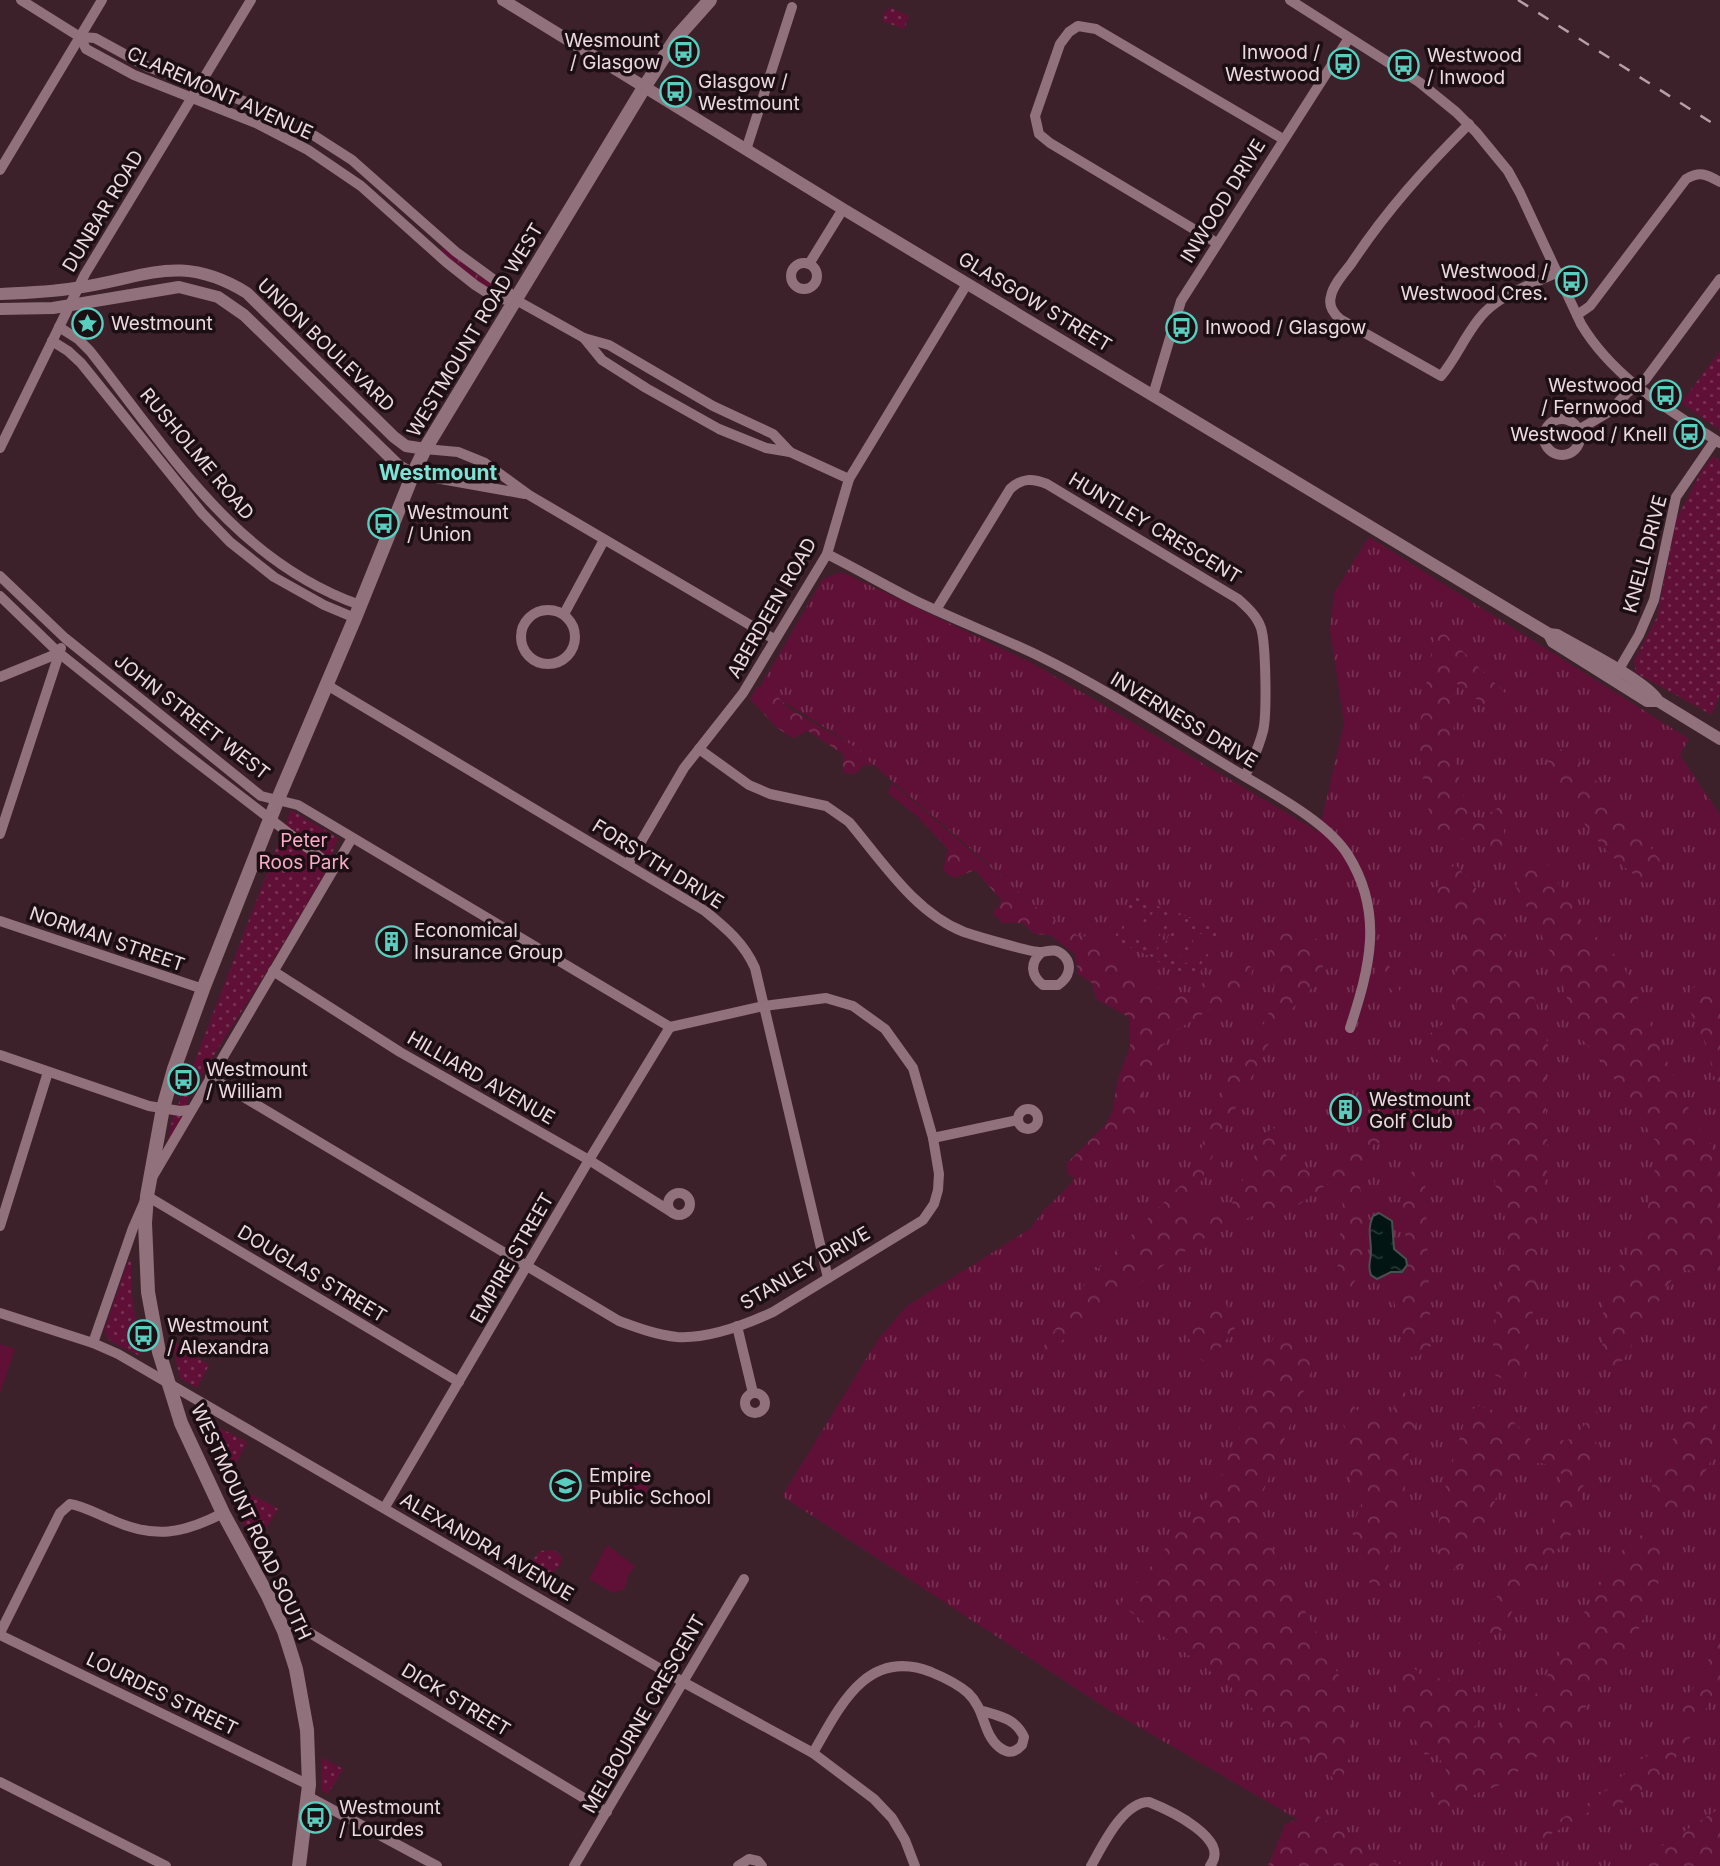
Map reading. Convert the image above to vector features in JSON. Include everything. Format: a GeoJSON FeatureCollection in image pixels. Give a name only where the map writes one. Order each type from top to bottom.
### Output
{"type":"FeatureCollection","features":[{"type":"Feature","properties":{"kind":"main road","name":"WESTMOUNT ROAD WEST"},"geometry":{"type":"LineString","coordinates":[[303,743],[425,449],[645,86],[677,37],[710,0]]}},
{"type":"Feature","properties":{"kind":"main road","name":"WESTMOUNT ROAD SOUTH"},"geometry":{"type":"LineString","coordinates":[[299,1866],[309,1791],[307,1730],[296,1669],[284,1631],[223,1513],[181,1423],[167,1383],[148,1292],[145,1223],[148,1189],[163,1108],[203,989],[303,743]]}},
{"type":"Feature","properties":{"kind":"street","name":"CLAREMONT AVENUE"},"geometry":{"type":"LineString","coordinates":[[21,0],[80,37],[95,38],[148,67],[248,103],[331,146],[385,188],[456,252],[505,287],[516,300],[584,338],[609,345],[713,406],[773,434],[789,452]]}},
{"type":"Feature","properties":{"kind":"street"},"geometry":{"type":"LineString","coordinates":[[0,170],[102,0]]}},
{"type":"Feature","properties":{"kind":"street","name":"DUNBAR ROAD"},"geometry":{"type":"LineString","coordinates":[[0,448],[78,288],[250,0]]}},
{"type":"Feature","properties":{"kind":"street","name":"GLASGOW STREET"},"geometry":{"type":"LineString","coordinates":[[503,0],[967,284],[1549,634],[1557,635],[1616,675],[1647,701],[1658,701],[1720,739]]}},
{"type":"Feature","properties":{"kind":"street"},"geometry":{"type":"LineString","coordinates":[[1290,0],[1419,82],[1469,124],[1508,171],[1594,345],[1635,387],[1718,442]]}},
{"type":"Feature","properties":{"kind":"street"},"geometry":{"type":"LineString","coordinates":[[746,150],[792,8]]}},
{"type":"Feature","properties":{"kind":"street"},"geometry":{"type":"LineString","coordinates":[[1217,243],[1039,134],[1035,116],[1065,37],[1078,26],[1096,29],[1283,139]]}},
{"type":"Feature","properties":{"kind":"street","name":"CLAREMONT AVENUE"},"geometry":{"type":"LineString","coordinates":[[80,37],[86,49],[134,75],[258,124],[308,150],[361,186],[475,285],[497,299],[516,300]]}},
{"type":"Feature","properties":{"kind":"street","name":"INWOOD DRIVE"},"geometry":{"type":"LineString","coordinates":[[1153,395],[1181,301],[1349,38]]}},
{"type":"Feature","properties":{"kind":"street"},"geometry":{"type":"LineString","coordinates":[[1469,124],[1378,222],[1331,292],[1331,307],[1340,319],[1441,376],[1483,313],[1500,299],[1558,272]]}},
{"type":"Feature","properties":{"kind":"street"},"geometry":{"type":"LineString","coordinates":[[1577,315],[1590,306],[1686,179],[1696,173],[1705,173],[1720,182]]}},
{"type":"Feature","properties":{"kind":"street"},"geometry":{"type":"LineString","coordinates":[[809,264],[843,209]]}},
{"type":"Feature","properties":{"kind":"street","name":"UNION BOULEVARD"},"geometry":{"type":"LineString","coordinates":[[0,294],[78,288],[158,270],[200,273],[232,284],[261,306],[406,446],[458,452],[485,463],[528,495],[774,639]]}},
{"type":"Feature","properties":{"kind":"street"},"geometry":{"type":"LineString","coordinates":[[1578,430],[1609,412],[1645,380],[1720,279]]}},
{"type":"Feature","properties":{"kind":"street","name":"ABERDEEN ROAD"},"geometry":{"type":"LineString","coordinates":[[628,864],[684,768],[743,693],[827,554],[849,479],[967,284]]}},
{"type":"Feature","properties":{"kind":"street","name":"UNION BOULEVARD"},"geometry":{"type":"LineString","coordinates":[[0,309],[27,310],[68,306],[179,287],[218,297],[244,315],[399,466],[413,474],[528,495]]}},
{"type":"Feature","properties":{"kind":"street","name":"RUSHOLME ROAD"},"geometry":{"type":"LineString","coordinates":[[59,327],[78,339],[90,351],[213,506],[240,533],[282,566],[358,612]]}},
{"type":"Feature","properties":{"kind":"street","name":"CLAREMONT AVENUE"},"geometry":{"type":"LineString","coordinates":[[584,338],[602,360],[719,429],[766,448],[789,452],[849,479]]}},
{"type":"Feature","properties":{"kind":"street","name":"RUSHOLME ROAD"},"geometry":{"type":"LineString","coordinates":[[52,341],[81,363],[202,513],[230,542],[274,577],[324,606],[358,612]]}},
{"type":"Feature","properties":{"kind":"street","name":"KNELL DRIVE"},"geometry":{"type":"LineString","coordinates":[[1616,675],[1639,635],[1654,600],[1676,497],[1718,442]]}},
{"type":"Feature","properties":{"kind":"street","name":"HUNTLEY CRESCENT"},"geometry":{"type":"LineString","coordinates":[[936,610],[1010,489],[1024,480],[1035,479],[1047,484],[1238,599],[1251,611],[1261,627],[1264,651],[1264,728],[1245,776]]}},
{"type":"Feature","properties":{"kind":"street"},"geometry":{"type":"LineString","coordinates":[[564,614],[604,540]]}},
{"type":"Feature","properties":{"kind":"street","name":"INVERNESS DRIVE"},"geometry":{"type":"LineString","coordinates":[[827,554],[936,610],[1038,655],[1245,776],[1324,828],[1340,843],[1358,874],[1371,919],[1371,939],[1363,986],[1350,1028]]}},
{"type":"Feature","properties":{"kind":"street","name":"JOHN STREET WEST"},"geometry":{"type":"LineString","coordinates":[[0,576],[65,638],[261,796],[298,805],[670,1027]]}},
{"type":"Feature","properties":{"kind":"street","name":"JOHN STREET WEST"},"geometry":{"type":"LineString","coordinates":[[0,596],[60,653],[334,868]]}},
{"type":"Feature","properties":{"kind":"street"},"geometry":{"type":"LineString","coordinates":[[555,610],[564,614],[571,622],[576,636],[570,654],[550,664],[531,659],[521,640],[526,621],[538,611],[555,610]]}},
{"type":"Feature","properties":{"kind":"street"},"geometry":{"type":"LineString","coordinates":[[0,834],[65,638]]}},
{"type":"Feature","properties":{"kind":"street"},"geometry":{"type":"LineString","coordinates":[[0,677],[60,653]]}},
{"type":"Feature","properties":{"kind":"street","name":"FORSYTH DRIVE"},"geometry":{"type":"LineString","coordinates":[[327,685],[705,911],[734,935],[749,954],[764,1006],[828,1278]]}},
{"type":"Feature","properties":{"kind":"street"},"geometry":{"type":"LineString","coordinates":[[699,749],[758,789],[826,806],[838,813],[849,822],[912,896],[952,927],[1042,952]]}},
{"type":"Feature","properties":{"kind":"street","name":"WESTMOUNT ROAD SOUTH"},"geometry":{"type":"LineString","coordinates":[[93,1343],[148,1189],[190,1110],[352,838]]}},
{"type":"Feature","properties":{"kind":"street","name":"NORMAN STREET"},"geometry":{"type":"LineString","coordinates":[[0,921],[203,989]]}},
{"type":"Feature","properties":{"kind":"street","name":"HILLIARD AVENUE"},"geometry":{"type":"LineString","coordinates":[[273,971],[400,1052],[589,1160],[673,1213]]}},
{"type":"Feature","properties":{"kind":"street","name":"STANLEY DRIVE"},"geometry":{"type":"LineString","coordinates":[[210,1077],[619,1321],[646,1331],[679,1337],[737,1326],[773,1312],[923,1220],[934,1204],[938,1190],[939,1174],[933,1138],[913,1068],[885,1029],[853,1006],[826,998],[764,1006],[670,1027]]}},
{"type":"Feature","properties":{"kind":"street","name":"EMPIRE STREET"},"geometry":{"type":"LineString","coordinates":[[385,1507],[670,1027]]}},
{"type":"Feature","properties":{"kind":"street"},"geometry":{"type":"LineString","coordinates":[[0,1055],[163,1108],[190,1110]]}},
{"type":"Feature","properties":{"kind":"street"},"geometry":{"type":"LineString","coordinates":[[0,1226],[48,1072]]}},
{"type":"Feature","properties":{"kind":"street"},"geometry":{"type":"LineString","coordinates":[[933,1138],[1018,1120]]}},
{"type":"Feature","properties":{"kind":"street","name":"DOUGLAS STREET"},"geometry":{"type":"LineString","coordinates":[[148,1189],[459,1382]]}},
{"type":"Feature","properties":{"kind":"street","name":"ALEXANDRA AVENUE"},"geometry":{"type":"LineString","coordinates":[[0,1313],[93,1343],[118,1354],[683,1682],[813,1753],[857,1784],[892,1818],[905,1840],[915,1866]]}},
{"type":"Feature","properties":{"kind":"street"},"geometry":{"type":"LineString","coordinates":[[737,1326],[753,1393]]}},
{"type":"Feature","properties":{"kind":"street"},"geometry":{"type":"LineString","coordinates":[[0,1634],[60,1513],[70,1504],[126,1527],[166,1533],[184,1530],[223,1513]]}},
{"type":"Feature","properties":{"kind":"street","name":"MELBOURNE CRESCENT"},"geometry":{"type":"LineString","coordinates":[[574,1866],[744,1579]]}},
{"type":"Feature","properties":{"kind":"street","name":"DICK STREET"},"geometry":{"type":"LineString","coordinates":[[284,1631],[300,1627],[607,1812]]}},
{"type":"Feature","properties":{"kind":"street","name":"LOURDES STREET"},"geometry":{"type":"LineString","coordinates":[[0,1634],[309,1791],[438,1866]]}},
{"type":"Feature","properties":{"kind":"street"},"geometry":{"type":"LineString","coordinates":[[813,1753],[851,1693],[873,1674],[900,1664],[939,1675],[968,1693],[983,1711],[987,1730],[996,1745],[1009,1752],[1018,1749],[1024,1741],[1020,1730],[1003,1717],[983,1711]]}},
{"type":"Feature","properties":{"kind":"street"},"geometry":{"type":"LineString","coordinates":[[0,1782],[166,1866]]}},
{"type":"Feature","properties":{"kind":"street"},"geometry":{"type":"LineString","coordinates":[[1091,1866],[1129,1809],[1141,1802],[1149,1802],[1159,1805],[1205,1833],[1216,1850],[1216,1856],[1210,1866]]}},
{"type":"Feature","properties":{"kind":"street"},"geometry":{"type":"LineString","coordinates":[[738,1866],[749,1859],[758,1861],[762,1866]]}},
{"type":"Feature","properties":{"kind":"green space"},"geometry":{"type":"Polygon","coordinates":[[[889,7],[909,16],[904,29],[882,21],[889,7]]]}},
{"type":"Feature","properties":{"kind":"green space"},"geometry":{"type":"Polygon","coordinates":[[[444,247],[474,273],[503,289],[501,295],[475,280],[441,251],[444,247]]]}},
{"type":"Feature","properties":{"kind":"green space"},"geometry":{"type":"Polygon","coordinates":[[[1720,351],[1720,430],[1681,403],[1720,351]]]}},
{"type":"Feature","properties":{"kind":"green space"},"geometry":{"type":"Polygon","coordinates":[[[1713,456],[1720,461],[1720,693],[1712,715],[1636,673],[1634,661],[1657,617],[1676,520],[1701,472],[1713,456]]]}},
{"type":"Feature","properties":{"kind":"green space"},"geometry":{"type":"Polygon","coordinates":[[[1369,537],[1689,739],[1680,755],[1720,815],[1720,1866],[1383,1866],[1106,1708],[782,1496],[879,1338],[907,1306],[1030,1229],[1044,1210],[1068,1187],[1109,1128],[1144,1011],[979,856],[842,738],[760,687],[823,579],[842,572],[1032,663],[1319,832],[1344,723],[1330,630],[1334,593],[1369,537]]]}},
{"type":"Feature","properties":{"kind":"green space"},"geometry":{"type":"Polygon","coordinates":[[[1436,625],[1507,695],[1497,702],[1484,705],[1455,682],[1453,753],[1471,826],[1502,805],[1506,854],[1432,829],[1417,742],[1436,625]]]}},
{"type":"Feature","properties":{"kind":"green space"},"geometry":{"type":"Polygon","coordinates":[[[757,687],[769,688],[790,709],[862,751],[872,766],[863,765],[856,774],[843,773],[843,754],[808,731],[793,738],[777,728],[750,699],[757,687]]]}},
{"type":"Feature","properties":{"kind":"green space"},"geometry":{"type":"Polygon","coordinates":[[[1552,747],[1573,753],[1663,864],[1647,883],[1616,860],[1590,832],[1546,769],[1552,747]]]}},
{"type":"Feature","properties":{"kind":"green space"},"geometry":{"type":"Polygon","coordinates":[[[892,783],[1037,908],[1077,935],[1097,939],[1133,972],[1152,985],[1190,997],[1211,974],[1222,977],[1240,960],[1253,968],[1249,985],[1169,1035],[1147,1073],[1139,1114],[1075,1178],[1068,1175],[1066,1164],[1107,1123],[1113,1109],[1117,1082],[1130,1047],[1130,1018],[1096,999],[1092,983],[1078,974],[1075,954],[1050,935],[1034,934],[1023,923],[1002,923],[993,913],[1002,901],[975,870],[954,878],[943,871],[948,849],[917,816],[888,793],[892,783]]]}},
{"type":"Feature","properties":{"kind":"green space","name":"Peter Roos Park"},"geometry":{"type":"Polygon","coordinates":[[[291,810],[338,838],[324,875],[189,1095],[183,1122],[166,1148],[172,1121],[291,810]]]}},
{"type":"Feature","properties":{"kind":"green space"},"geometry":{"type":"Polygon","coordinates":[[[1523,860],[1546,863],[1585,926],[1621,961],[1694,1120],[1707,1137],[1720,1164],[1720,1276],[1710,1281],[1680,1266],[1623,1360],[1611,1368],[1602,1359],[1604,1291],[1645,1224],[1659,1146],[1607,1068],[1581,1038],[1552,955],[1516,887],[1523,860]]]}},
{"type":"Feature","properties":{"kind":"green space"},"geometry":{"type":"Polygon","coordinates":[[[1455,864],[1475,887],[1505,937],[1535,1000],[1548,1045],[1545,1082],[1548,1165],[1540,1219],[1540,1258],[1523,1387],[1490,1373],[1508,1228],[1495,1183],[1484,1121],[1459,1095],[1445,1098],[1435,1132],[1374,1144],[1357,1178],[1365,1208],[1368,1236],[1363,1263],[1349,1290],[1340,1279],[1330,1281],[1338,1265],[1343,1208],[1338,1195],[1327,1184],[1273,1224],[1258,1214],[1209,1235],[1165,1264],[1086,1326],[1038,1355],[1090,1277],[1184,1182],[1200,1154],[1209,1118],[1227,1076],[1253,1049],[1275,998],[1269,938],[1304,928],[1327,949],[1320,979],[1292,1009],[1270,1041],[1187,1211],[1229,1210],[1264,1135],[1273,1127],[1293,1169],[1340,1166],[1356,1133],[1405,1123],[1430,1095],[1433,1077],[1442,1063],[1427,1053],[1427,1036],[1457,1013],[1455,963],[1464,949],[1464,934],[1434,891],[1455,864]]]}},
{"type":"Feature","properties":{"kind":"green space"},"geometry":{"type":"Polygon","coordinates":[[[1133,895],[1173,913],[1154,958],[1114,940],[1133,895]]]}},
{"type":"Feature","properties":{"kind":"green space"},"geometry":{"type":"Polygon","coordinates":[[[1135,904],[1148,911],[1135,940],[1121,934],[1135,904]]]}},
{"type":"Feature","properties":{"kind":"green space"},"geometry":{"type":"Polygon","coordinates":[[[1153,912],[1166,919],[1153,948],[1139,942],[1153,912]]]}},
{"type":"Feature","properties":{"kind":"green space"},"geometry":{"type":"Polygon","coordinates":[[[1179,913],[1219,931],[1197,979],[1157,961],[1179,913]]]}},
{"type":"Feature","properties":{"kind":"green space"},"geometry":{"type":"Polygon","coordinates":[[[1179,924],[1193,930],[1179,960],[1166,954],[1179,924]]]}},
{"type":"Feature","properties":{"kind":"green space"},"geometry":{"type":"Polygon","coordinates":[[[1197,932],[1211,939],[1197,968],[1184,962],[1197,932]]]}},
{"type":"Feature","properties":{"kind":"green space"},"geometry":{"type":"Polygon","coordinates":[[[1386,958],[1403,999],[1373,975],[1386,958]]]}},
{"type":"Feature","properties":{"kind":"green space"},"geometry":{"type":"Polygon","coordinates":[[[1698,982],[1711,982],[1720,996],[1720,1085],[1714,1076],[1706,1044],[1691,1013],[1690,991],[1698,982]]]}},
{"type":"Feature","properties":{"kind":"green space"},"geometry":{"type":"Polygon","coordinates":[[[1413,1171],[1425,1179],[1431,1346],[1420,1355],[1407,1358],[1394,1301],[1408,1267],[1401,1178],[1413,1171]]]}},
{"type":"Feature","properties":{"kind":"green space"},"geometry":{"type":"Polygon","coordinates":[[[128,1261],[131,1261],[131,1290],[141,1354],[138,1355],[110,1341],[104,1331],[128,1261]]]}},
{"type":"Feature","properties":{"kind":"green space"},"geometry":{"type":"Polygon","coordinates":[[[1222,1293],[1235,1328],[1208,1365],[1198,1357],[1184,1328],[1222,1293]]]}},
{"type":"Feature","properties":{"kind":"green space"},"geometry":{"type":"Polygon","coordinates":[[[1274,1336],[1318,1355],[1252,1520],[1268,1540],[1346,1689],[1354,1741],[1340,1787],[1307,1745],[1258,1714],[1230,1686],[1120,1604],[1218,1484],[1274,1336]]]}},
{"type":"Feature","properties":{"kind":"green space"},"geometry":{"type":"Polygon","coordinates":[[[171,1340],[209,1365],[197,1388],[180,1378],[171,1340]]]}},
{"type":"Feature","properties":{"kind":"green space"},"geometry":{"type":"Polygon","coordinates":[[[0,1344],[15,1349],[0,1393],[0,1344]]]}},
{"type":"Feature","properties":{"kind":"green space"},"geometry":{"type":"Polygon","coordinates":[[[1404,1391],[1417,1418],[1408,1457],[1401,1527],[1387,1560],[1393,1581],[1379,1592],[1370,1584],[1351,1529],[1364,1498],[1352,1484],[1341,1407],[1351,1403],[1364,1418],[1390,1413],[1404,1391]]]}},
{"type":"Feature","properties":{"kind":"green space"},"geometry":{"type":"Polygon","coordinates":[[[1706,1401],[1717,1450],[1695,1490],[1690,1508],[1674,1516],[1660,1510],[1653,1495],[1651,1478],[1683,1421],[1706,1401]]]}},
{"type":"Feature","properties":{"kind":"green space"},"geometry":{"type":"Polygon","coordinates":[[[1477,1405],[1507,1415],[1536,1445],[1572,1439],[1597,1411],[1602,1413],[1595,1437],[1598,1450],[1586,1471],[1576,1529],[1530,1579],[1502,1630],[1479,1644],[1490,1606],[1556,1515],[1562,1474],[1543,1463],[1507,1465],[1489,1518],[1460,1567],[1436,1575],[1440,1506],[1465,1419],[1477,1405]]]}},
{"type":"Feature","properties":{"kind":"green space"},"geometry":{"type":"Polygon","coordinates":[[[192,1414],[247,1442],[227,1481],[278,1509],[255,1546],[229,1496],[192,1414]]]}},
{"type":"Feature","properties":{"kind":"green space"},"geometry":{"type":"Polygon","coordinates":[[[636,1461],[642,1470],[647,1492],[634,1493],[627,1500],[623,1492],[615,1491],[612,1487],[612,1477],[636,1461]]]}},
{"type":"Feature","properties":{"kind":"green space"},"geometry":{"type":"Polygon","coordinates":[[[1645,1532],[1656,1536],[1668,1548],[1658,1584],[1637,1633],[1590,1699],[1567,1741],[1527,1762],[1508,1782],[1475,1794],[1451,1810],[1437,1804],[1435,1787],[1446,1770],[1436,1752],[1425,1755],[1403,1721],[1394,1673],[1401,1660],[1409,1663],[1422,1676],[1463,1682],[1486,1707],[1473,1729],[1490,1730],[1537,1693],[1619,1553],[1645,1532]]]}},
{"type":"Feature","properties":{"kind":"green space"},"geometry":{"type":"Polygon","coordinates":[[[607,1545],[635,1566],[628,1576],[625,1588],[613,1593],[589,1579],[607,1545]]]}},
{"type":"Feature","properties":{"kind":"green space"},"geometry":{"type":"Polygon","coordinates":[[[554,1550],[562,1557],[557,1569],[545,1576],[534,1570],[532,1561],[540,1551],[554,1550]]]}},
{"type":"Feature","properties":{"kind":"green space"},"geometry":{"type":"Polygon","coordinates":[[[1720,1638],[1720,1679],[1696,1730],[1664,1773],[1628,1800],[1600,1814],[1589,1812],[1496,1866],[1479,1866],[1590,1802],[1616,1782],[1635,1762],[1673,1744],[1682,1709],[1720,1638]]]}},
{"type":"Feature","properties":{"kind":"green space"},"geometry":{"type":"Polygon","coordinates":[[[321,1757],[343,1769],[328,1794],[322,1791],[321,1757]]]}},
{"type":"Feature","properties":{"kind":"green space"},"geometry":{"type":"Polygon","coordinates":[[[1720,1808],[1720,1860],[1706,1866],[1631,1866],[1720,1808]]]}},
{"type":"Feature","properties":{"kind":"green space"},"geometry":{"type":"Polygon","coordinates":[[[1314,1813],[1368,1850],[1404,1866],[1268,1866],[1285,1824],[1314,1813]]]}},
{"type":"Feature","properties":{"kind":"water"},"geometry":{"type":"Polygon","coordinates":[[[1379,1213],[1392,1221],[1394,1249],[1406,1259],[1407,1265],[1402,1272],[1391,1272],[1377,1279],[1371,1275],[1369,1268],[1370,1229],[1373,1216],[1379,1213]]]}},
{"type":"Feature","properties":{"kind":"railway"},"geometry":{"type":"LineString","coordinates":[[1518,0],[1720,128]]}},
{"type":"Feature","properties":{"kind":"place","name":"Wesmount / Glasgow"},"geometry":{"type":"Point","coordinates":[683,51]}},
{"type":"Feature","properties":{"kind":"place","name":"Inwood / Westwood"},"geometry":{"type":"Point","coordinates":[1343,63]}},
{"type":"Feature","properties":{"kind":"place","name":"Westwood / Inwood"},"geometry":{"type":"Point","coordinates":[1404,66]}},
{"type":"Feature","properties":{"kind":"place","name":"Glasgow / Westmount"},"geometry":{"type":"Point","coordinates":[675,92]}},
{"type":"Feature","properties":{"kind":"place","name":"Westwood / Westwood Cres."},"geometry":{"type":"Point","coordinates":[1571,282]}},
{"type":"Feature","properties":{"kind":"place","name":"Westmount"},"geometry":{"type":"Point","coordinates":[88,323]}},
{"type":"Feature","properties":{"kind":"place","name":"Inwood / Glasgow"},"geometry":{"type":"Point","coordinates":[1182,327]}},
{"type":"Feature","properties":{"kind":"place","name":"Westwood / Fernwood"},"geometry":{"type":"Point","coordinates":[1666,396]}},
{"type":"Feature","properties":{"kind":"place","name":"Westwood / Knell"},"geometry":{"type":"Point","coordinates":[1690,434]}},
{"type":"Feature","properties":{"kind":"place","name":"Westmount / Union"},"geometry":{"type":"Point","coordinates":[384,523]}},
{"type":"Feature","properties":{"kind":"place","name":"Economical Insurance Group"},"geometry":{"type":"Point","coordinates":[391,941]}},
{"type":"Feature","properties":{"kind":"place","name":"Westmount / William"},"geometry":{"type":"Point","coordinates":[183,1080]}},
{"type":"Feature","properties":{"kind":"place","name":"Westmount Golf Club"},"geometry":{"type":"Point","coordinates":[1346,1110]}},
{"type":"Feature","properties":{"kind":"place","name":"Westmount / Alexandra"},"geometry":{"type":"Point","coordinates":[144,1336]}},
{"type":"Feature","properties":{"kind":"place","name":"Empire Public School"},"geometry":{"type":"Point","coordinates":[566,1486]}},
{"type":"Feature","properties":{"kind":"place","name":"Westmount / Lourdes"},"geometry":{"type":"Point","coordinates":[316,1818]}},
{"type":"Feature","properties":{"kind":"district","name":"Westmount"},"geometry":{"type":"Point","coordinates":[438,472]}}]}
